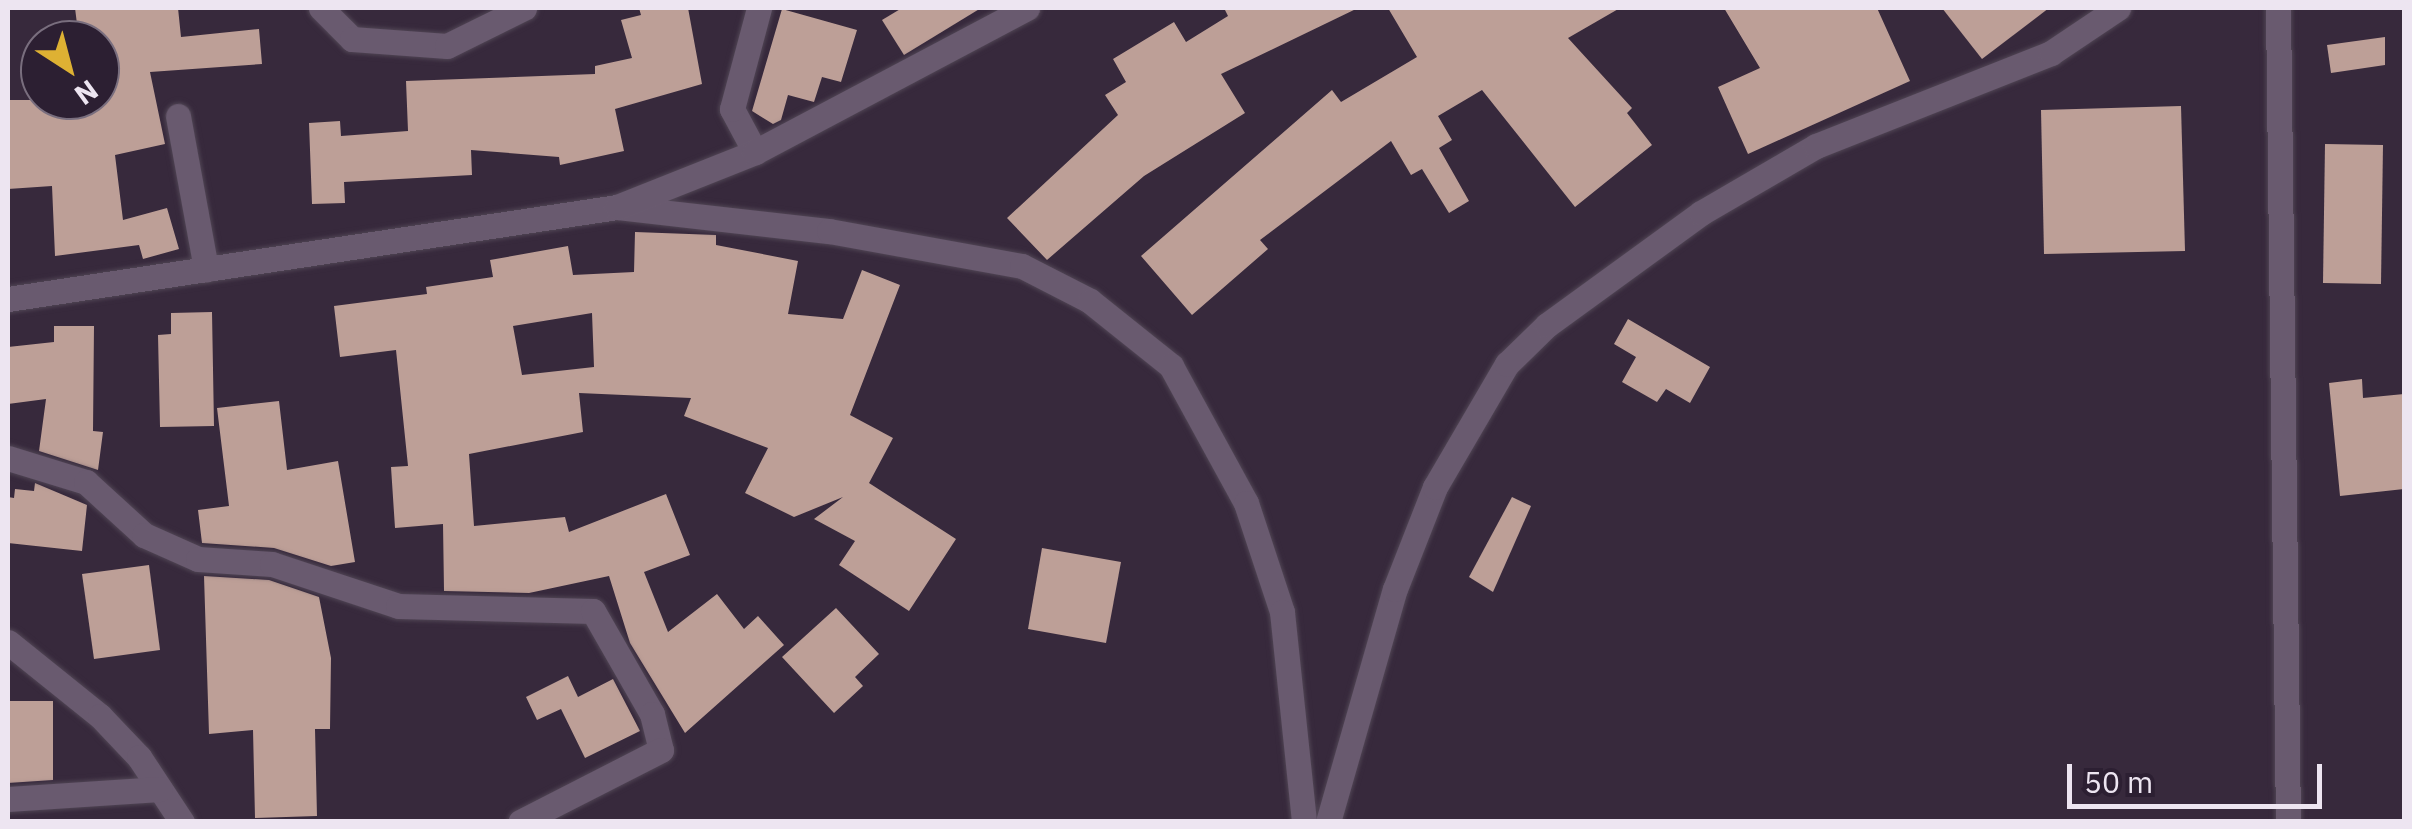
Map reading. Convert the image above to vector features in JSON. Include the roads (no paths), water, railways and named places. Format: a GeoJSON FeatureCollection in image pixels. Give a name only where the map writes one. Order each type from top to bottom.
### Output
{"type":"FeatureCollection","features":[{"type":"Feature","properties":{"kind":"street"},"geometry":{"type":"LineString","coordinates":[[321,8],[352,39],[447,46],[524,8]]}},
{"type":"Feature","properties":{"kind":"street"},"geometry":{"type":"LineString","coordinates":[[756,152],[732,109],[759,8]]}},
{"type":"Feature","properties":{"kind":"street"},"geometry":{"type":"LineString","coordinates":[[8,299],[617,207],[756,152],[1027,8]]}},
{"type":"Feature","properties":{"kind":"street"},"geometry":{"type":"LineString","coordinates":[[1328,822],[1408,555],[1435,486],[1507,364],[1546,326],[1718,203],[1816,146],[2051,53],[2118,8]]}},
{"type":"Feature","properties":{"kind":"street"},"geometry":{"type":"LineString","coordinates":[[2278,8],[2288,822]]}},
{"type":"Feature","properties":{"kind":"street"},"geometry":{"type":"LineString","coordinates":[[178,116],[206,269]]}},
{"type":"Feature","properties":{"kind":"street"},"geometry":{"type":"LineString","coordinates":[[617,207],[829,231],[1022,266],[1090,301],[1171,366],[1246,503],[1282,612],[1304,822]]}},
{"type":"Feature","properties":{"kind":"street"},"geometry":{"type":"LineString","coordinates":[[8,458],[86,482],[144,535],[198,559],[272,564],[398,606],[593,611],[652,714],[662,750],[520,822]]}},
{"type":"Feature","properties":{"kind":"street"},"geometry":{"type":"LineString","coordinates":[[8,642],[100,716],[160,788],[182,822]]}},
{"type":"Feature","properties":{"kind":"street"},"geometry":{"type":"LineString","coordinates":[[8,799],[160,788]]}}]}
